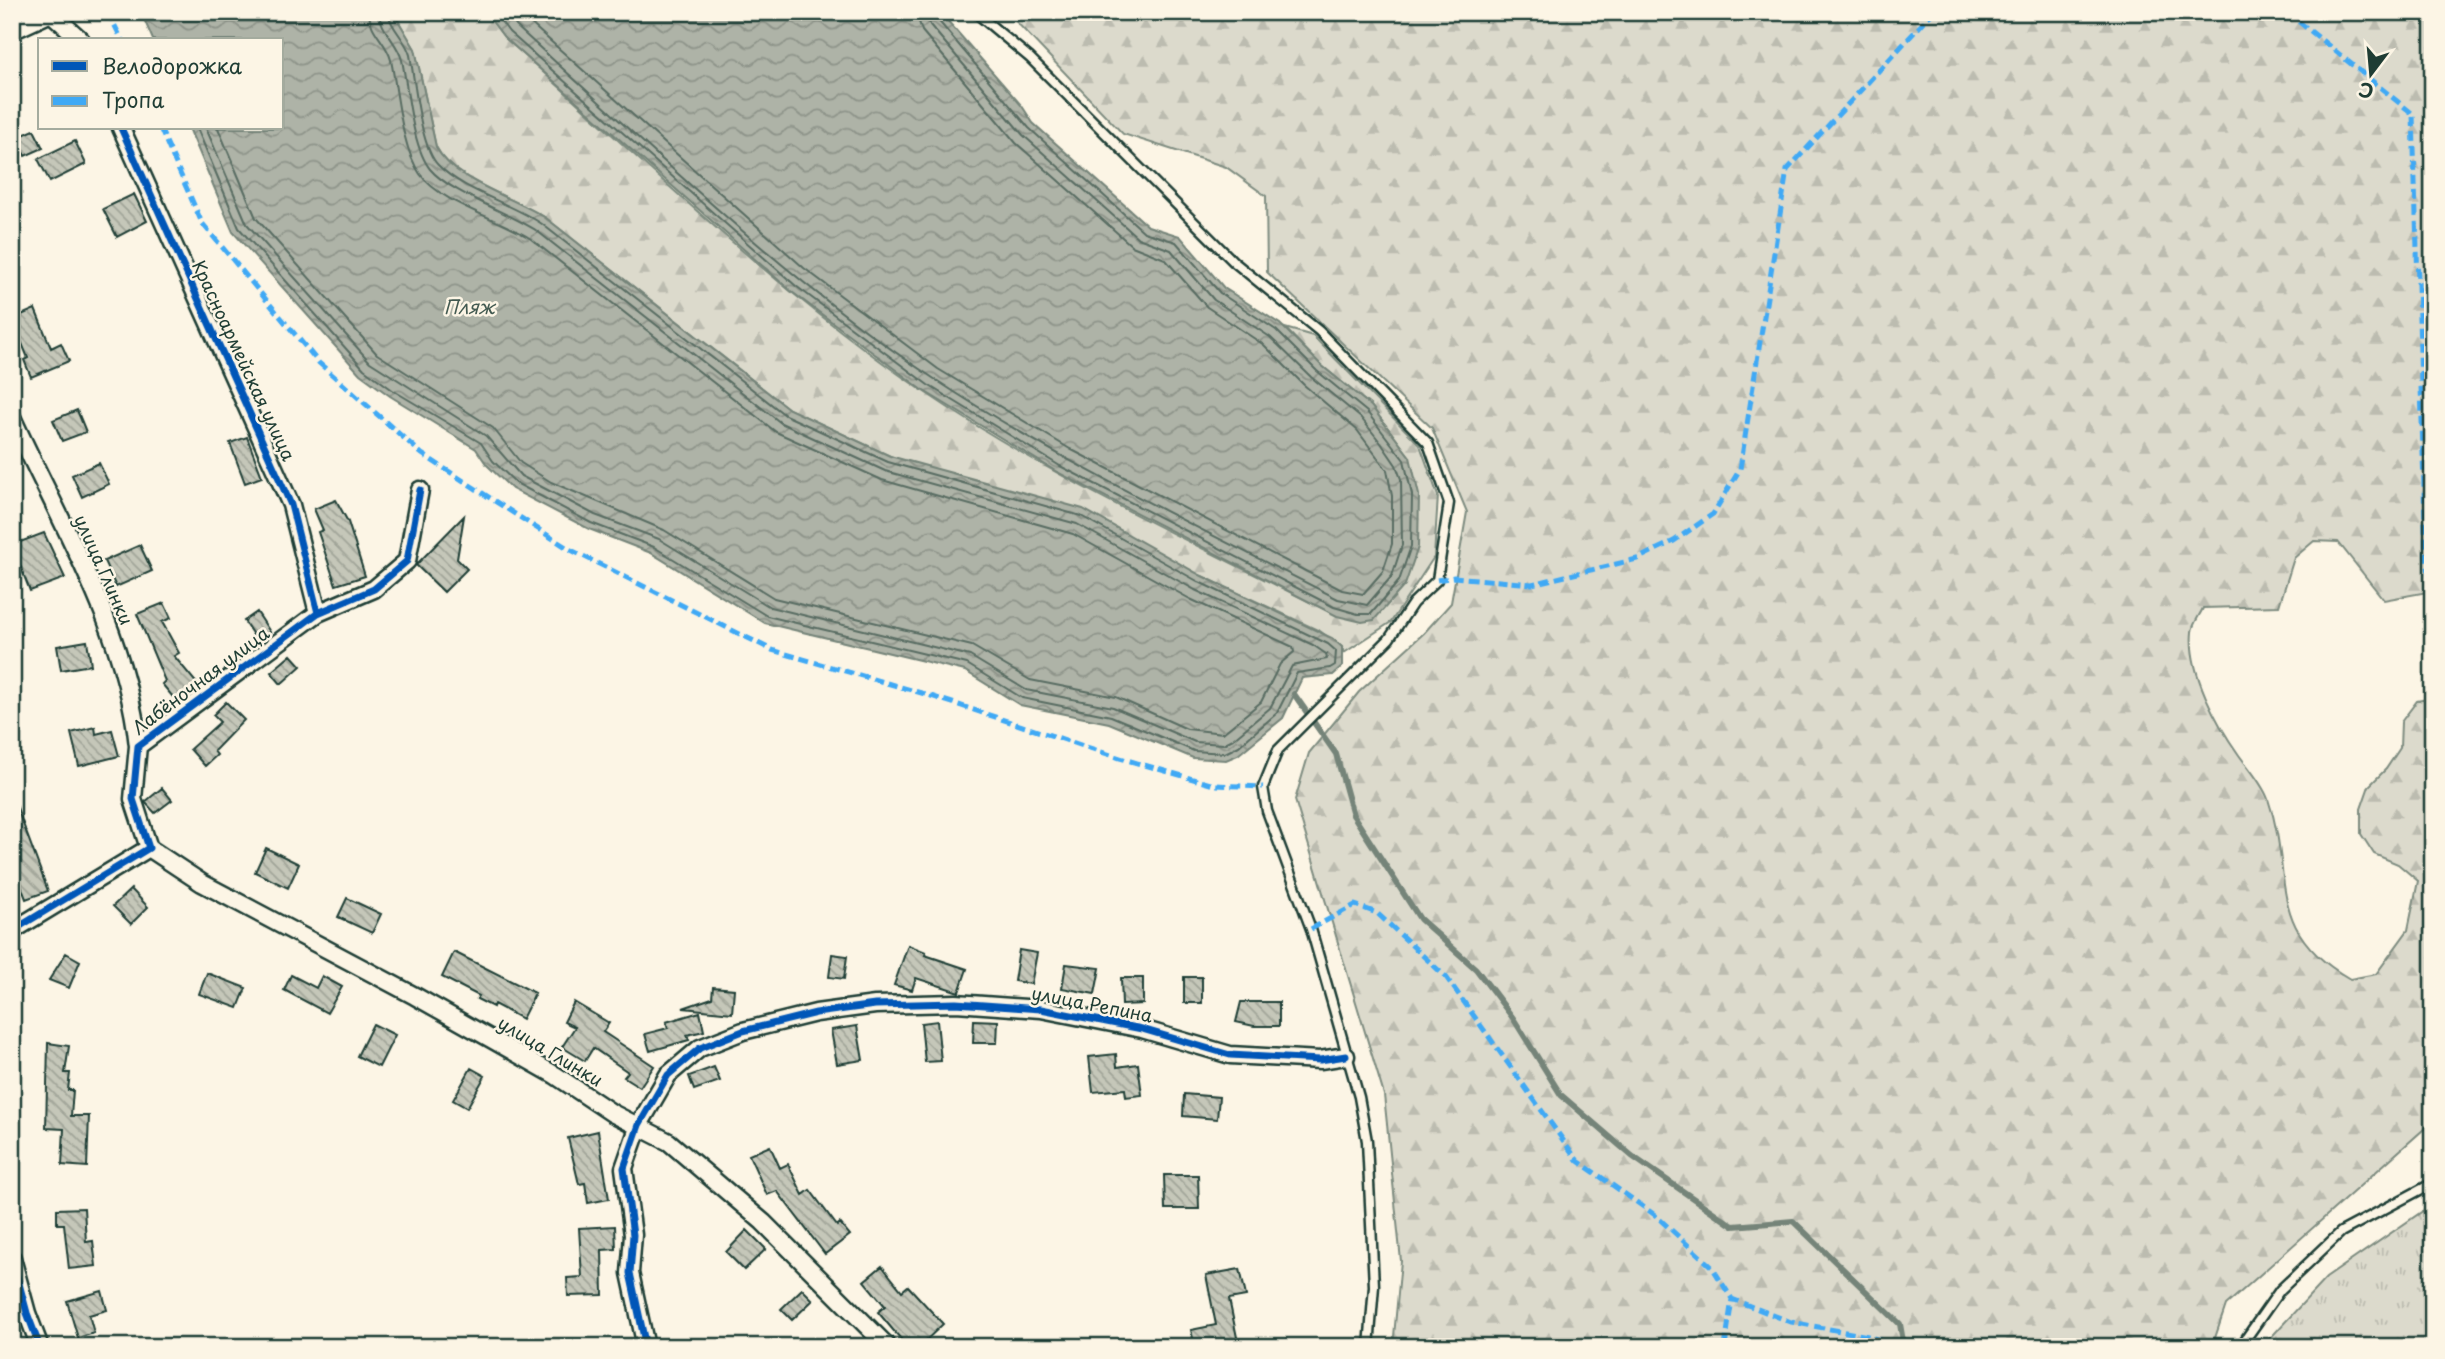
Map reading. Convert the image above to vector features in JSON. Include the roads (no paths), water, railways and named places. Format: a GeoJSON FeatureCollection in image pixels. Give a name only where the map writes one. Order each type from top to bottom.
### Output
{"type":"FeatureCollection","features":[{"type":"Feature","properties":{"kind":"street"},"geometry":{"type":"LineString","coordinates":[[12,31],[51,13],[79,38]]}},
{"type":"Feature","properties":{"kind":"street","name":"Красноармейская улица"},"geometry":{"type":"LineString","coordinates":[[122,130],[291,505],[318,613]]}},
{"type":"Feature","properties":{"kind":"street","name":"улица Глинки"},"geometry":{"type":"LineString","coordinates":[[12,417],[110,628],[134,709],[138,746]]}},
{"type":"Feature","properties":{"kind":"street","name":"Лабёночная улица"},"geometry":{"type":"LineString","coordinates":[[149,848],[133,799],[138,746],[318,613],[374,589],[407,561],[420,490]]}},
{"type":"Feature","properties":{"kind":"street"},"geometry":{"type":"LineString","coordinates":[[12,931],[149,848]]}},
{"type":"Feature","properties":{"kind":"street","name":"улица Глинки"},"geometry":{"type":"LineString","coordinates":[[149,848],[202,883],[415,996],[555,1074],[612,1113],[669,1142],[764,1222],[888,1347]]}},
{"type":"Feature","properties":{"kind":"street","name":"улица Репина"},"geometry":{"type":"LineString","coordinates":[[646,1347],[630,1273],[632,1235],[624,1168],[639,1125],[668,1074],[700,1048],[743,1031],[816,1013],[875,1005],[956,1003],[1041,1009],[1142,1029],[1230,1055],[1320,1060],[1346,1056]]}},
{"type":"Feature","properties":{"kind":"street"},"geometry":{"type":"LineString","coordinates":[[12,1258],[27,1314],[40,1347]]}},
{"type":"Feature","properties":{"kind":"lane"},"geometry":{"type":"LineString","coordinates":[[975,12],[1030,58],[1234,262],[1319,331],[1428,443],[1450,503],[1437,580],[1413,603],[1389,639],[1278,750],[1263,788],[1267,811],[1311,929],[1367,1142],[1374,1286],[1369,1347]]}},
{"type":"Feature","properties":{"kind":"lane"},"geometry":{"type":"LineString","coordinates":[[2240,1347],[2280,1290],[2341,1232],[2433,1183]]}},
{"type":"Feature","properties":{"kind":"water","name":"Пляж"},"geometry":{"type":"Polygon","coordinates":[[[141,12],[393,12],[415,49],[436,147],[444,159],[470,179],[546,218],[789,409],[890,456],[1083,509],[1202,576],[1332,638],[1342,647],[1342,667],[1333,675],[1302,678],[1283,718],[1238,755],[1226,760],[1193,758],[1109,723],[1020,705],[965,671],[765,623],[651,553],[589,529],[512,489],[487,465],[476,449],[390,396],[360,374],[233,232],[190,130],[284,130],[284,38],[152,38],[141,12]]]}},
{"type":"Feature","properties":{"kind":"water"},"geometry":{"type":"Polygon","coordinates":[[[485,12],[940,12],[1022,106],[1033,123],[1148,226],[1180,236],[1224,288],[1280,324],[1321,365],[1371,406],[1410,457],[1419,495],[1418,547],[1405,585],[1374,620],[1362,622],[1337,616],[1057,472],[924,391],[792,292],[504,37],[485,12]]]}},
{"type":"Feature","properties":{"kind":"waterway"},"geometry":{"type":"LineString","coordinates":[[1294,694],[1336,754],[1353,815],[1420,919],[1476,969],[1513,1018],[1561,1095],[1632,1156],[1733,1226],[1793,1221],[1900,1324],[1904,1347]]}}]}
